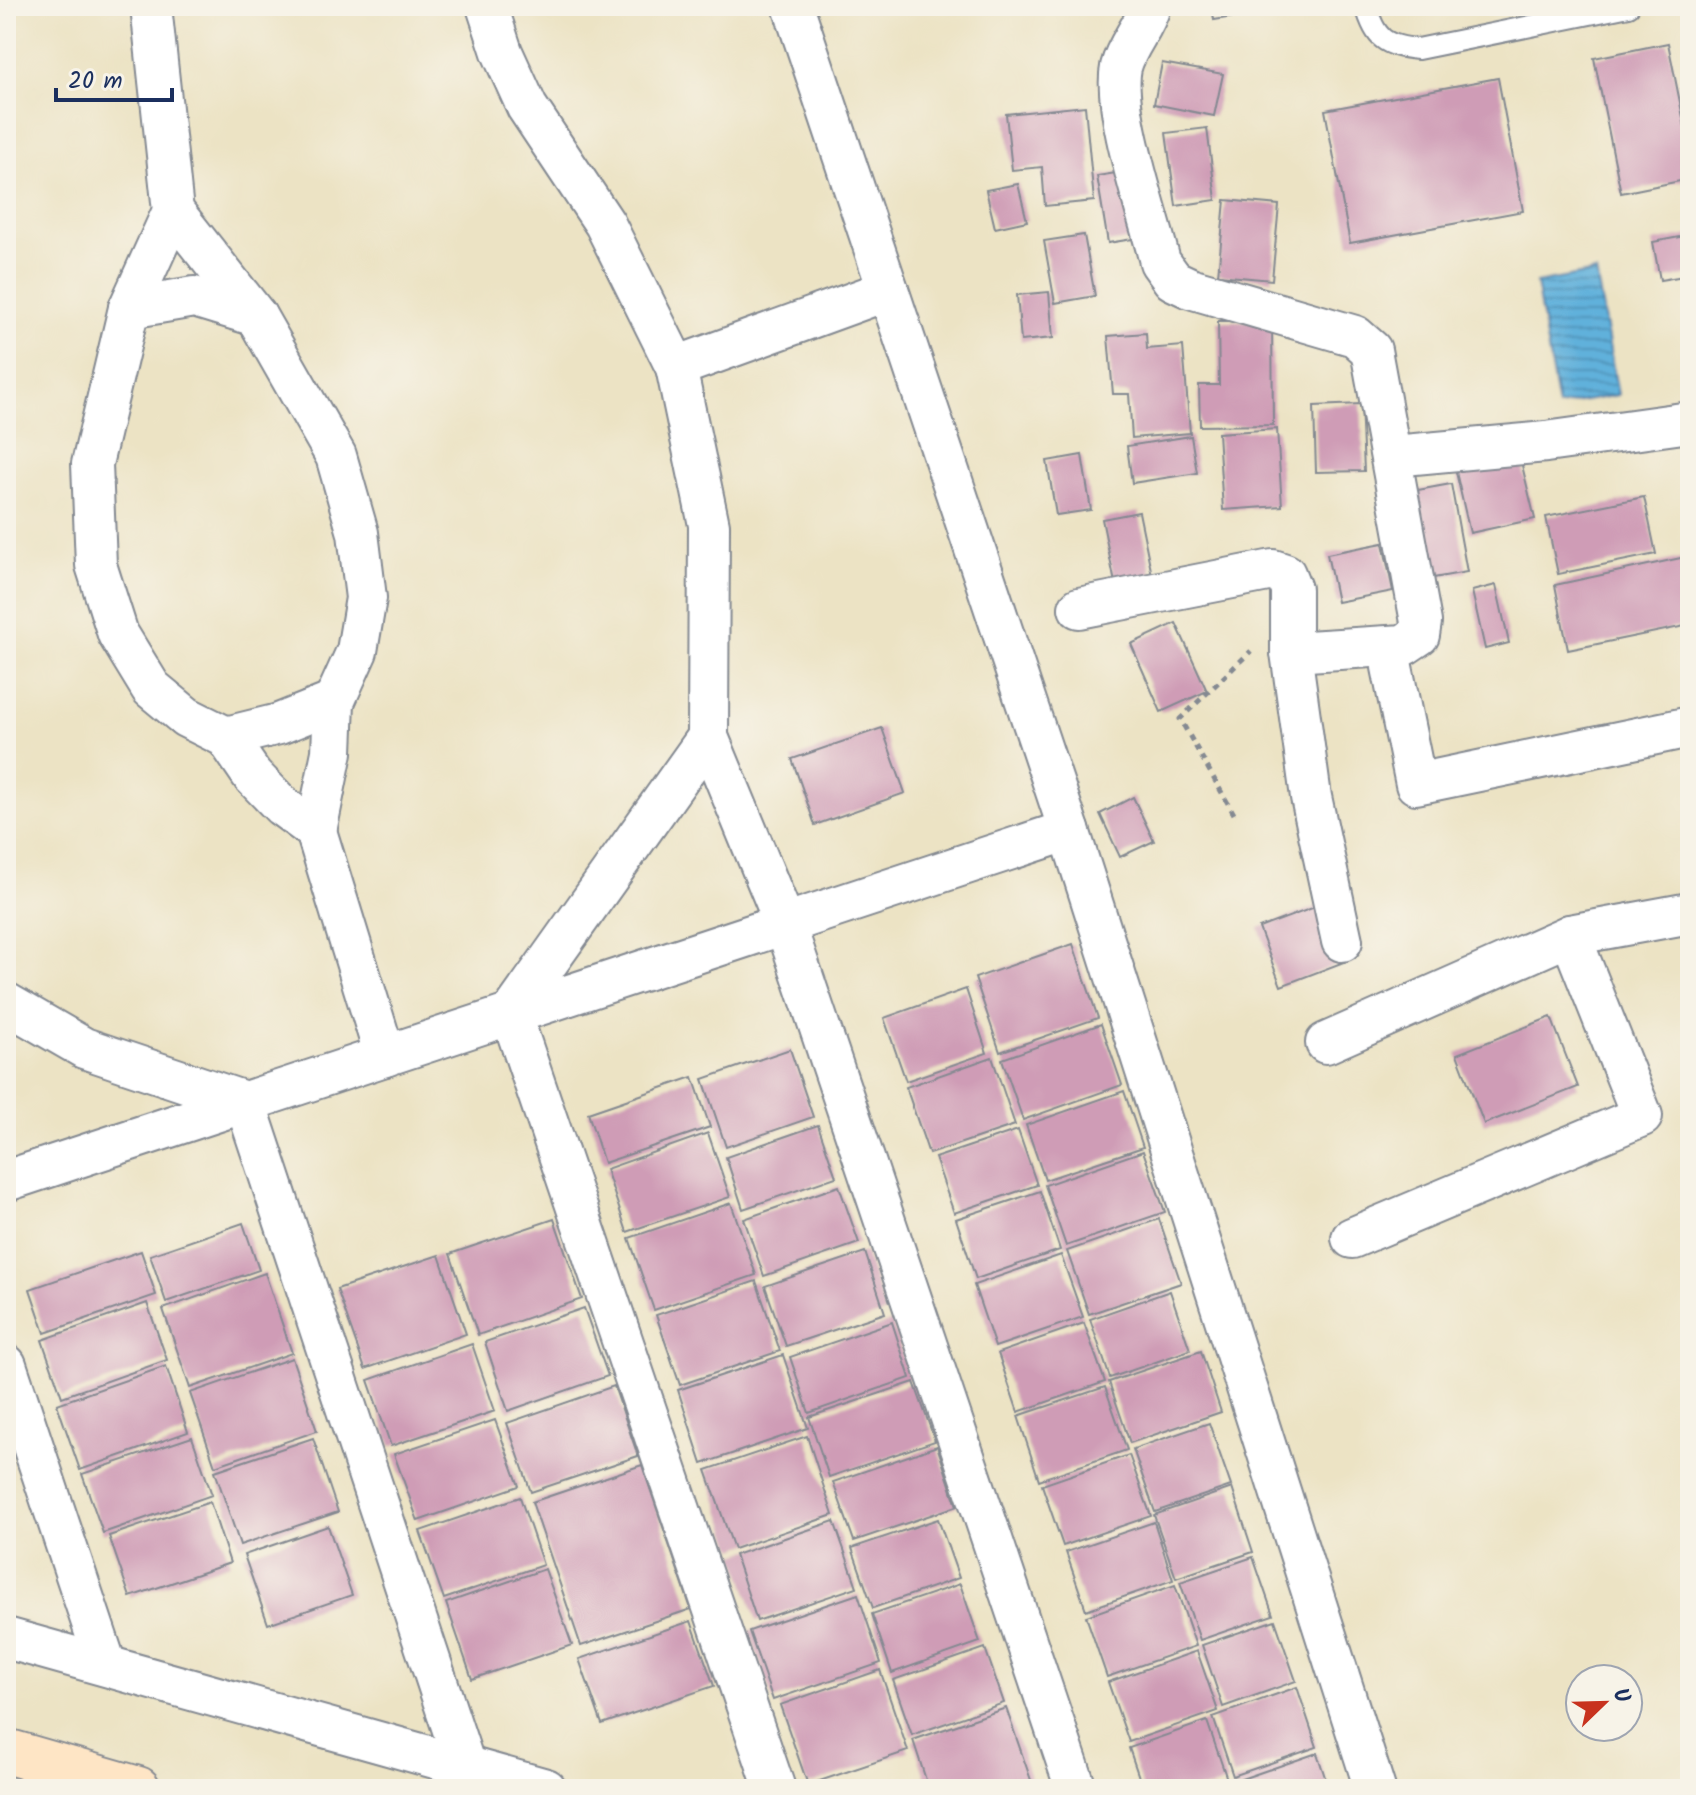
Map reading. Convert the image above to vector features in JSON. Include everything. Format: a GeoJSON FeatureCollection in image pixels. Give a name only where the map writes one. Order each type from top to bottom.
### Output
{"type":"FeatureCollection","features":[{"type":"Feature","properties":{"kind":"street"},"geometry":{"type":"LineString","coordinates":[[151,6],[173,211],[129,308],[92,464],[96,565],[118,634],[151,688],[186,717],[226,737],[252,775],[282,806],[316,831]]}},
{"type":"Feature","properties":{"kind":"street"},"geometry":{"type":"LineString","coordinates":[[487,6],[502,52],[527,107],[605,224],[676,367],[709,525],[708,737],[785,924],[1076,1789]]}},
{"type":"Feature","properties":{"kind":"street"},"geometry":{"type":"LineString","coordinates":[[793,6],[1069,830],[1375,1789]]}},
{"type":"Feature","properties":{"kind":"street"},"geometry":{"type":"LineString","coordinates":[[1150,6],[1126,51],[1120,72],[1124,116],[1160,262],[1173,280],[1190,288],[1355,336],[1371,350],[1377,372],[1421,622],[1419,635],[1404,645],[1291,652]]}},
{"type":"Feature","properties":{"kind":"street"},"geometry":{"type":"LineString","coordinates":[[173,211],[256,316],[336,456],[358,533],[366,598],[357,651],[334,702],[332,752],[316,831],[385,1056]]}},
{"type":"Feature","properties":{"kind":"street"},"geometry":{"type":"LineString","coordinates":[[676,367],[888,290]]}},
{"type":"Feature","properties":{"kind":"street"},"geometry":{"type":"LineString","coordinates":[[129,308],[194,297],[256,316]]}},
{"type":"Feature","properties":{"kind":"street"},"geometry":{"type":"LineString","coordinates":[[1393,456],[1546,442],[1690,422]]}},
{"type":"Feature","properties":{"kind":"street"},"geometry":{"type":"LineString","coordinates":[[1079,608],[1273,570],[1285,574],[1291,589],[1291,652],[1311,797],[1342,941]]}},
{"type":"Feature","properties":{"kind":"street"},"geometry":{"type":"LineString","coordinates":[[1392,667],[1416,784],[1690,727]]}},
{"type":"Feature","properties":{"kind":"street"},"geometry":{"type":"LineString","coordinates":[[226,737],[279,724],[334,702]]}},
{"type":"Feature","properties":{"kind":"street"},"geometry":{"type":"LineString","coordinates":[[511,1014],[708,737]]}},
{"type":"Feature","properties":{"kind":"street"},"geometry":{"type":"LineString","coordinates":[[6,1181],[1069,830]]}},
{"type":"Feature","properties":{"kind":"street"},"geometry":{"type":"LineString","coordinates":[[1326,1043],[1570,935],[1690,913]]}},
{"type":"Feature","properties":{"kind":"street"},"geometry":{"type":"LineString","coordinates":[[1352,1238],[1642,1116],[1570,935]]}},
{"type":"Feature","properties":{"kind":"street"},"geometry":{"type":"LineString","coordinates":[[6,1003],[84,1048],[245,1102]]}},
{"type":"Feature","properties":{"kind":"street"},"geometry":{"type":"LineString","coordinates":[[511,1014],[775,1789]]}},
{"type":"Feature","properties":{"kind":"street"},"geometry":{"type":"LineString","coordinates":[[245,1102],[465,1766]]}},
{"type":"Feature","properties":{"kind":"street"},"geometry":{"type":"LineString","coordinates":[[6,1365],[106,1665]]}},
{"type":"Feature","properties":{"kind":"street"},"geometry":{"type":"LineString","coordinates":[[6,1638],[546,1789]]}},
{"type":"Feature","properties":{"kind":"street"},"geometry":{"type":"LineString","coordinates":[[6,1751],[138,1789]]}},
{"type":"Feature","properties":{"kind":"lane"},"geometry":{"type":"LineString","coordinates":[[1366,6],[1381,39],[1393,47],[1418,49],[1629,6]]}},
{"type":"Feature","properties":{"kind":"path"},"geometry":{"type":"LineString","coordinates":[[1234,814],[1180,719],[1254,649],[1291,652]]}},
{"type":"Feature","properties":{"kind":"water"},"geometry":{"type":"Polygon","coordinates":[[[1596,272],[1618,395],[1558,406],[1536,283],[1596,272]]]}},
{"type":"Feature","properties":{"kind":"building"},"geometry":{"type":"Polygon","coordinates":[[[1212,6],[1289,6],[1289,8],[1214,20],[1212,6]]]}},
{"type":"Feature","properties":{"kind":"building"},"geometry":{"type":"Polygon","coordinates":[[[1668,43],[1690,152],[1690,179],[1621,193],[1594,58],[1668,43]]]}},
{"type":"Feature","properties":{"kind":"building"},"geometry":{"type":"Polygon","coordinates":[[[1162,63],[1223,74],[1214,116],[1154,104],[1162,63]]]}},
{"type":"Feature","properties":{"kind":"building"},"geometry":{"type":"Polygon","coordinates":[[[1498,78],[1523,211],[1350,243],[1325,110],[1498,78]]]}},
{"type":"Feature","properties":{"kind":"building"},"geometry":{"type":"Polygon","coordinates":[[[1085,106],[1094,201],[1045,206],[1042,167],[1012,170],[1006,114],[1085,106]]]}},
{"type":"Feature","properties":{"kind":"building"},"geometry":{"type":"Polygon","coordinates":[[[1207,128],[1216,200],[1176,206],[1166,133],[1207,128]]]}},
{"type":"Feature","properties":{"kind":"building"},"geometry":{"type":"Polygon","coordinates":[[[1135,170],[1145,237],[1108,243],[1097,176],[1135,170]]]}},
{"type":"Feature","properties":{"kind":"building"},"geometry":{"type":"Polygon","coordinates":[[[1018,184],[1027,221],[995,228],[986,190],[1018,184]]]}},
{"type":"Feature","properties":{"kind":"building"},"geometry":{"type":"Polygon","coordinates":[[[1225,200],[1279,205],[1272,280],[1218,275],[1225,200]]]}},
{"type":"Feature","properties":{"kind":"building"},"geometry":{"type":"Polygon","coordinates":[[[1084,235],[1095,296],[1055,303],[1044,241],[1084,235]]]}},
{"type":"Feature","properties":{"kind":"building"},"geometry":{"type":"Polygon","coordinates":[[[1690,235],[1690,275],[1660,280],[1653,242],[1690,235]]]}},
{"type":"Feature","properties":{"kind":"building"},"geometry":{"type":"Polygon","coordinates":[[[1049,292],[1053,338],[1021,341],[1017,295],[1049,292]]]}},
{"type":"Feature","properties":{"kind":"building"},"geometry":{"type":"Polygon","coordinates":[[[1218,321],[1272,321],[1273,425],[1200,426],[1199,385],[1219,385],[1218,321]]]}},
{"type":"Feature","properties":{"kind":"building"},"geometry":{"type":"Polygon","coordinates":[[[1146,333],[1147,349],[1183,346],[1190,433],[1132,438],[1129,394],[1113,394],[1108,336],[1146,333]]]}},
{"type":"Feature","properties":{"kind":"building"},"geometry":{"type":"Polygon","coordinates":[[[1361,404],[1364,471],[1316,472],[1314,406],[1361,404]]]}},
{"type":"Feature","properties":{"kind":"building"},"geometry":{"type":"Polygon","coordinates":[[[1277,429],[1282,506],[1223,510],[1218,433],[1277,429]]]}},
{"type":"Feature","properties":{"kind":"building"},"geometry":{"type":"Polygon","coordinates":[[[1191,436],[1197,473],[1132,483],[1127,446],[1191,436]]]}},
{"type":"Feature","properties":{"kind":"building"},"geometry":{"type":"Polygon","coordinates":[[[1082,455],[1091,510],[1056,515],[1047,461],[1082,455]]]}},
{"type":"Feature","properties":{"kind":"building"},"geometry":{"type":"Polygon","coordinates":[[[1520,457],[1535,519],[1470,533],[1456,472],[1520,457]]]}},
{"type":"Feature","properties":{"kind":"building"},"geometry":{"type":"Polygon","coordinates":[[[1451,484],[1467,572],[1422,580],[1407,492],[1451,484]]]}},
{"type":"Feature","properties":{"kind":"building"},"geometry":{"type":"Polygon","coordinates":[[[1644,497],[1656,554],[1558,574],[1546,517],[1644,497]]]}},
{"type":"Feature","properties":{"kind":"building"},"geometry":{"type":"Polygon","coordinates":[[[1139,512],[1153,580],[1116,588],[1102,519],[1139,512]]]}},
{"type":"Feature","properties":{"kind":"building"},"geometry":{"type":"Polygon","coordinates":[[[1383,543],[1393,591],[1337,602],[1327,554],[1383,543]]]}},
{"type":"Feature","properties":{"kind":"building"},"geometry":{"type":"Polygon","coordinates":[[[1690,556],[1690,625],[1568,650],[1555,585],[1690,556]]]}},
{"type":"Feature","properties":{"kind":"building"},"geometry":{"type":"Polygon","coordinates":[[[1496,585],[1509,643],[1485,649],[1472,591],[1496,585]]]}},
{"type":"Feature","properties":{"kind":"building"},"geometry":{"type":"Polygon","coordinates":[[[1176,623],[1207,691],[1161,712],[1131,644],[1176,623]]]}},
{"type":"Feature","properties":{"kind":"building"},"geometry":{"type":"Polygon","coordinates":[[[882,728],[905,793],[815,825],[792,759],[882,728]]]}},
{"type":"Feature","properties":{"kind":"building"},"geometry":{"type":"Polygon","coordinates":[[[1133,797],[1154,841],[1120,857],[1100,814],[1133,797]]]}},
{"type":"Feature","properties":{"kind":"building"},"geometry":{"type":"Polygon","coordinates":[[[1323,904],[1344,962],[1281,986],[1259,928],[1323,904]]]}},
{"type":"Feature","properties":{"kind":"building"},"geometry":{"type":"Polygon","coordinates":[[[1073,944],[1098,1018],[1000,1052],[975,978],[1073,944]]]}},
{"type":"Feature","properties":{"kind":"building"},"geometry":{"type":"Polygon","coordinates":[[[966,989],[987,1053],[906,1081],[884,1018],[966,989]]]}},
{"type":"Feature","properties":{"kind":"building"},"geometry":{"type":"Polygon","coordinates":[[[1551,1017],[1578,1087],[1484,1124],[1457,1054],[1551,1017]]]}},
{"type":"Feature","properties":{"kind":"building"},"geometry":{"type":"Polygon","coordinates":[[[1101,1024],[1122,1085],[1023,1120],[1002,1059],[1101,1024]]]}},
{"type":"Feature","properties":{"kind":"building"},"geometry":{"type":"Polygon","coordinates":[[[790,1049],[813,1117],[726,1147],[703,1079],[790,1049]]]}},
{"type":"Feature","properties":{"kind":"building"},"geometry":{"type":"Polygon","coordinates":[[[992,1057],[1015,1125],[929,1154],[906,1087],[992,1057]]]}},
{"type":"Feature","properties":{"kind":"building"},"geometry":{"type":"Polygon","coordinates":[[[693,1077],[710,1127],[604,1163],[588,1113],[693,1077]]]}},
{"type":"Feature","properties":{"kind":"building"},"geometry":{"type":"Polygon","coordinates":[[[1124,1091],[1143,1147],[1045,1180],[1026,1125],[1124,1091]]]}},
{"type":"Feature","properties":{"kind":"building"},"geometry":{"type":"Polygon","coordinates":[[[818,1125],[836,1177],[743,1209],[726,1157],[818,1125]]]}},
{"type":"Feature","properties":{"kind":"building"},"geometry":{"type":"Polygon","coordinates":[[[1018,1130],[1037,1185],[954,1213],[935,1158],[1018,1130]]]}},
{"type":"Feature","properties":{"kind":"building"},"geometry":{"type":"Polygon","coordinates":[[[708,1133],[730,1197],[627,1232],[606,1169],[708,1133]]]}},
{"type":"Feature","properties":{"kind":"building"},"geometry":{"type":"Polygon","coordinates":[[[1143,1151],[1165,1212],[1066,1246],[1045,1185],[1143,1151]]]}},
{"type":"Feature","properties":{"kind":"building"},"geometry":{"type":"Polygon","coordinates":[[[839,1186],[859,1243],[764,1276],[744,1219],[839,1186]]]}},
{"type":"Feature","properties":{"kind":"building"},"geometry":{"type":"Polygon","coordinates":[[[1040,1191],[1060,1250],[976,1279],[956,1219],[1040,1191]]]}},
{"type":"Feature","properties":{"kind":"building"},"geometry":{"type":"Polygon","coordinates":[[[731,1203],[756,1275],[654,1310],[629,1238],[731,1203]]]}},
{"type":"Feature","properties":{"kind":"building"},"geometry":{"type":"Polygon","coordinates":[[[554,1219],[582,1299],[478,1335],[450,1254],[554,1219]]]}},
{"type":"Feature","properties":{"kind":"building"},"geometry":{"type":"Polygon","coordinates":[[[1159,1219],[1181,1283],[1089,1314],[1067,1251],[1159,1219]]]}},
{"type":"Feature","properties":{"kind":"building"},"geometry":{"type":"Polygon","coordinates":[[[243,1223],[259,1270],[166,1302],[150,1255],[243,1223]]]}},
{"type":"Feature","properties":{"kind":"building"},"geometry":{"type":"Polygon","coordinates":[[[141,1251],[156,1295],[45,1333],[30,1289],[141,1251]]]}},
{"type":"Feature","properties":{"kind":"building"},"geometry":{"type":"Polygon","coordinates":[[[865,1252],[885,1313],[786,1346],[765,1286],[865,1252]]]}},
{"type":"Feature","properties":{"kind":"building"},"geometry":{"type":"Polygon","coordinates":[[[439,1255],[466,1334],[365,1369],[337,1289],[439,1255]]]}},
{"type":"Feature","properties":{"kind":"building"},"geometry":{"type":"Polygon","coordinates":[[[1061,1255],[1083,1317],[995,1347],[974,1285],[1061,1255]]]}},
{"type":"Feature","properties":{"kind":"building"},"geometry":{"type":"Polygon","coordinates":[[[265,1273],[292,1353],[190,1388],[163,1309],[265,1273]]]}},
{"type":"Feature","properties":{"kind":"building"},"geometry":{"type":"Polygon","coordinates":[[[756,1281],[780,1351],[680,1385],[656,1315],[756,1281]]]}},
{"type":"Feature","properties":{"kind":"building"},"geometry":{"type":"Polygon","coordinates":[[[1170,1291],[1190,1350],[1110,1378],[1090,1319],[1170,1291]]]}},
{"type":"Feature","properties":{"kind":"building"},"geometry":{"type":"Polygon","coordinates":[[[147,1303],[167,1360],[62,1397],[42,1340],[147,1303]]]}},
{"type":"Feature","properties":{"kind":"building"},"geometry":{"type":"Polygon","coordinates":[[[584,1308],[608,1376],[508,1411],[485,1342],[584,1308]]]}},
{"type":"Feature","properties":{"kind":"building"},"geometry":{"type":"Polygon","coordinates":[[[892,1322],[910,1378],[809,1413],[790,1357],[892,1322]]]}},
{"type":"Feature","properties":{"kind":"building"},"geometry":{"type":"Polygon","coordinates":[[[1084,1323],[1105,1382],[1018,1412],[998,1353],[1084,1323]]]}},
{"type":"Feature","properties":{"kind":"building"},"geometry":{"type":"Polygon","coordinates":[[[472,1344],[495,1411],[391,1446],[368,1380],[472,1344]]]}},
{"type":"Feature","properties":{"kind":"building"},"geometry":{"type":"Polygon","coordinates":[[[1201,1351],[1221,1412],[1130,1443],[1109,1382],[1201,1351]]]}},
{"type":"Feature","properties":{"kind":"building"},"geometry":{"type":"Polygon","coordinates":[[[783,1355],[808,1428],[702,1464],[678,1390],[783,1355]]]}},
{"type":"Feature","properties":{"kind":"building"},"geometry":{"type":"Polygon","coordinates":[[[292,1358],[317,1431],[215,1466],[190,1393],[292,1358]]]}},
{"type":"Feature","properties":{"kind":"building"},"geometry":{"type":"Polygon","coordinates":[[[166,1366],[188,1432],[80,1470],[57,1404],[166,1366]]]}},
{"type":"Feature","properties":{"kind":"building"},"geometry":{"type":"Polygon","coordinates":[[[914,1382],[935,1441],[829,1477],[809,1417],[914,1382]]]}},
{"type":"Feature","properties":{"kind":"building"},"geometry":{"type":"Polygon","coordinates":[[[614,1386],[638,1456],[531,1492],[507,1423],[614,1386]]]}},
{"type":"Feature","properties":{"kind":"building"},"geometry":{"type":"Polygon","coordinates":[[[1105,1387],[1127,1450],[1039,1480],[1018,1416],[1105,1387]]]}},
{"type":"Feature","properties":{"kind":"building"},"geometry":{"type":"Polygon","coordinates":[[[495,1420],[519,1486],[418,1521],[394,1454],[495,1420]]]}},
{"type":"Feature","properties":{"kind":"building"},"geometry":{"type":"Polygon","coordinates":[[[1209,1423],[1231,1486],[1155,1512],[1133,1449],[1209,1423]]]}},
{"type":"Feature","properties":{"kind":"building"},"geometry":{"type":"Polygon","coordinates":[[[807,1436],[833,1515],[734,1549],[706,1470],[807,1436]]]}},
{"type":"Feature","properties":{"kind":"building"},"geometry":{"type":"Polygon","coordinates":[[[192,1437],[212,1495],[103,1533],[82,1474],[192,1437]]]}},
{"type":"Feature","properties":{"kind":"building"},"geometry":{"type":"Polygon","coordinates":[[[313,1438],[338,1512],[240,1545],[215,1471],[313,1438]]]}},
{"type":"Feature","properties":{"kind":"building"},"geometry":{"type":"Polygon","coordinates":[[[937,1446],[957,1506],[854,1541],[833,1482],[937,1446]]]}},
{"type":"Feature","properties":{"kind":"building"},"geometry":{"type":"Polygon","coordinates":[[[1129,1455],[1151,1516],[1063,1546],[1042,1485],[1129,1455]]]}},
{"type":"Feature","properties":{"kind":"building"},"geometry":{"type":"Polygon","coordinates":[[[642,1465],[691,1609],[581,1646],[532,1502],[642,1465]]]}},
{"type":"Feature","properties":{"kind":"building"},"geometry":{"type":"Polygon","coordinates":[[[1232,1488],[1253,1552],[1176,1578],[1154,1515],[1232,1488]]]}},
{"type":"Feature","properties":{"kind":"building"},"geometry":{"type":"Polygon","coordinates":[[[520,1497],[543,1565],[444,1599],[420,1531],[520,1497]]]}},
{"type":"Feature","properties":{"kind":"building"},"geometry":{"type":"Polygon","coordinates":[[[210,1502],[230,1563],[130,1597],[109,1536],[210,1502]]]}},
{"type":"Feature","properties":{"kind":"building"},"geometry":{"type":"Polygon","coordinates":[[[938,1519],[959,1578],[873,1608],[852,1548],[938,1519]]]}},
{"type":"Feature","properties":{"kind":"building"},"geometry":{"type":"Polygon","coordinates":[[[834,1521],[857,1587],[757,1621],[735,1555],[834,1521]]]}},
{"type":"Feature","properties":{"kind":"building"},"geometry":{"type":"Polygon","coordinates":[[[1154,1522],[1173,1580],[1086,1610],[1066,1552],[1154,1522]]]}},
{"type":"Feature","properties":{"kind":"building"},"geometry":{"type":"Polygon","coordinates":[[[328,1526],[352,1595],[268,1624],[244,1555],[328,1526]]]}},
{"type":"Feature","properties":{"kind":"building"},"geometry":{"type":"Polygon","coordinates":[[[1253,1557],[1273,1615],[1200,1640],[1180,1582],[1253,1557]]]}},
{"type":"Feature","properties":{"kind":"building"},"geometry":{"type":"Polygon","coordinates":[[[545,1569],[572,1645],[472,1679],[446,1603],[545,1569]]]}},
{"type":"Feature","properties":{"kind":"building"},"geometry":{"type":"Polygon","coordinates":[[[960,1584],[980,1642],[892,1673],[872,1614],[960,1584]]]}},
{"type":"Feature","properties":{"kind":"building"},"geometry":{"type":"Polygon","coordinates":[[[1175,1585],[1196,1646],[1107,1677],[1086,1616],[1175,1585]]]}},
{"type":"Feature","properties":{"kind":"building"},"geometry":{"type":"Polygon","coordinates":[[[858,1594],[881,1663],[773,1700],[749,1631],[858,1594]]]}},
{"type":"Feature","properties":{"kind":"building"},"geometry":{"type":"Polygon","coordinates":[[[1275,1620],[1296,1681],[1223,1707],[1202,1645],[1275,1620]]]}},
{"type":"Feature","properties":{"kind":"building"},"geometry":{"type":"Polygon","coordinates":[[[691,1621],[714,1686],[602,1724],[579,1659],[691,1621]]]}},
{"type":"Feature","properties":{"kind":"building"},"geometry":{"type":"Polygon","coordinates":[[[985,1648],[1004,1703],[912,1735],[893,1680],[985,1648]]]}},
{"type":"Feature","properties":{"kind":"building"},"geometry":{"type":"Polygon","coordinates":[[[1197,1651],[1218,1711],[1129,1742],[1108,1682],[1197,1651]]]}},
{"type":"Feature","properties":{"kind":"building"},"geometry":{"type":"Polygon","coordinates":[[[880,1670],[908,1751],[808,1785],[780,1705],[880,1670]]]}},
{"type":"Feature","properties":{"kind":"building"},"geometry":{"type":"Polygon","coordinates":[[[1297,1687],[1317,1747],[1233,1776],[1213,1717],[1297,1687]]]}},
{"type":"Feature","properties":{"kind":"building"},"geometry":{"type":"Polygon","coordinates":[[[1006,1708],[1032,1783],[1014,1789],[929,1789],[913,1740],[1006,1708]]]}},
{"type":"Feature","properties":{"kind":"building"},"geometry":{"type":"Polygon","coordinates":[[[1207,1721],[1228,1782],[1207,1789],[1143,1789],[1129,1748],[1207,1721]]]}},
{"type":"Feature","properties":{"kind":"building"},"geometry":{"type":"Polygon","coordinates":[[[1317,1753],[1329,1789],[1235,1789],[1233,1782],[1317,1753]]]}}]}
